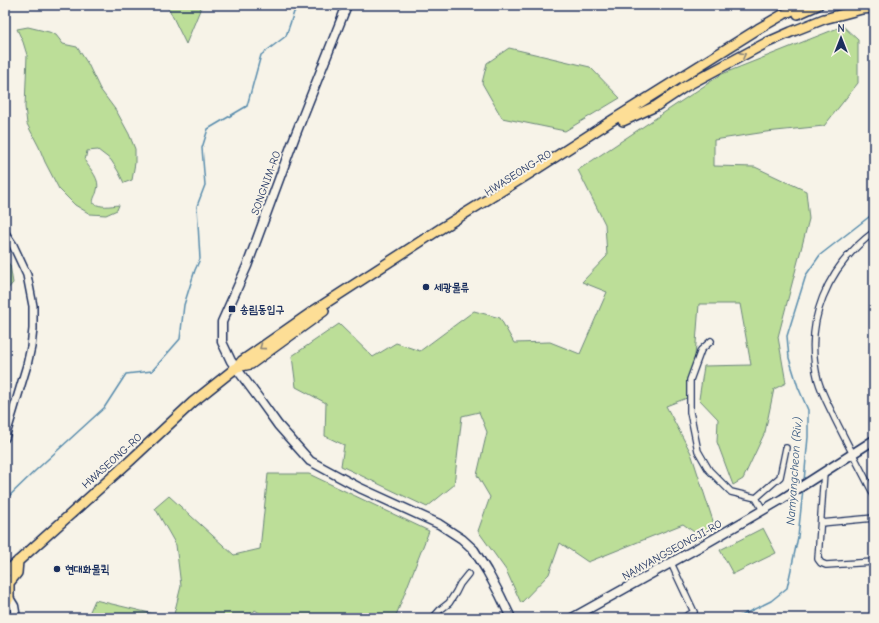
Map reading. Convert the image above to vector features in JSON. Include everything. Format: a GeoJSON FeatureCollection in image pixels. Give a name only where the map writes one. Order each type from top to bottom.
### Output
{"type":"FeatureCollection","features":[{"type":"Feature","properties":{"kind":"main road","name":"SONGNIM-RO"},"geometry":{"type":"LineString","coordinates":[[347,5],[295,136],[247,266],[222,322],[222,342],[231,361],[247,383],[278,424],[310,461],[360,488],[439,524],[462,539],[474,550],[487,570],[511,618]]}},
{"type":"Feature","properties":{"kind":"main road","name":"HWASEONG-RO"},"geometry":{"type":"LineString","coordinates":[[5,573],[132,460],[193,402],[237,368],[242,361],[315,310],[440,229],[758,29],[784,14],[804,5]]}},
{"type":"Feature","properties":{"kind":"main road","name":"HWASEONG-RO"},"geometry":{"type":"LineString","coordinates":[[237,368],[252,364],[328,308],[731,52],[780,22],[818,5]]}},
{"type":"Feature","properties":{"kind":"main road"},"geometry":{"type":"LineString","coordinates":[[623,121],[656,106],[686,86],[784,34],[824,19],[862,9],[874,8]]}},
{"type":"Feature","properties":{"kind":"main road"},"geometry":{"type":"LineString","coordinates":[[824,472],[874,440]]}},
{"type":"Feature","properties":{"kind":"main road","name":"NAMYANGSEONGJI-RO"},"geometry":{"type":"LineString","coordinates":[[572,618],[782,499],[824,472]]}},
{"type":"Feature","properties":{"kind":"main road"},"geometry":{"type":"LineString","coordinates":[[16,618],[8,599],[9,583],[17,573],[18,561]]}},
{"type":"Feature","properties":{"kind":"street"},"geometry":{"type":"LineString","coordinates":[[874,232],[847,258],[833,277],[821,302],[816,318],[814,334],[814,357],[818,380],[852,454],[874,495]]}},
{"type":"Feature","properties":{"kind":"street"},"geometry":{"type":"LineString","coordinates":[[5,233],[13,245],[27,275],[33,306],[33,329],[27,365],[5,438]]}},
{"type":"Feature","properties":{"kind":"street"},"geometry":{"type":"LineString","coordinates":[[711,341],[702,350],[690,380],[690,412],[698,451],[709,470],[731,492],[756,498],[763,510]]}},
{"type":"Feature","properties":{"kind":"street"},"geometry":{"type":"LineString","coordinates":[[756,498],[780,476],[786,448]]}},
{"type":"Feature","properties":{"kind":"street"},"geometry":{"type":"LineString","coordinates":[[824,472],[818,559],[821,563],[826,565],[874,562]]}},
{"type":"Feature","properties":{"kind":"street"},"geometry":{"type":"LineString","coordinates":[[821,523],[874,518]]}},
{"type":"Feature","properties":{"kind":"street"},"geometry":{"type":"LineString","coordinates":[[671,563],[694,612],[683,618]]}},
{"type":"Feature","properties":{"kind":"street"},"geometry":{"type":"LineString","coordinates":[[433,618],[449,602],[468,574]]}},
{"type":"Feature","properties":{"kind":"green space"},"geometry":{"type":"Polygon","coordinates":[[[167,5],[202,5],[186,44],[167,5]]]}},
{"type":"Feature","properties":{"kind":"green space"},"geometry":{"type":"Polygon","coordinates":[[[843,26],[858,40],[858,83],[824,126],[766,132],[714,140],[714,166],[755,167],[806,191],[809,219],[778,337],[786,383],[774,389],[765,432],[743,479],[733,485],[717,442],[718,419],[699,399],[704,366],[751,365],[740,304],[699,304],[692,396],[666,406],[691,453],[714,524],[701,537],[683,524],[588,562],[560,543],[549,574],[521,603],[506,570],[478,531],[490,497],[477,475],[487,432],[479,412],[462,416],[454,485],[427,507],[341,466],[344,445],[325,436],[326,403],[296,387],[292,356],[339,324],[373,357],[396,343],[420,351],[474,311],[500,318],[514,343],[550,342],[580,354],[607,292],[582,282],[607,256],[605,224],[578,170],[722,74],[843,26]]]}},
{"type":"Feature","properties":{"kind":"green space"},"geometry":{"type":"Polygon","coordinates":[[[28,27],[49,32],[56,35],[63,44],[77,47],[88,64],[100,89],[117,112],[129,134],[135,149],[135,163],[132,180],[124,183],[111,160],[98,150],[87,151],[85,161],[98,182],[97,192],[93,203],[102,206],[119,205],[117,210],[106,215],[90,214],[75,205],[59,189],[27,124],[25,107],[27,55],[17,29],[28,27]]]}},
{"type":"Feature","properties":{"kind":"green space"},"geometry":{"type":"Polygon","coordinates":[[[509,48],[590,67],[620,98],[565,131],[502,118],[482,83],[487,63],[509,48]]]}},
{"type":"Feature","properties":{"kind":"green space"},"geometry":{"type":"Polygon","coordinates":[[[5,259],[10,265],[13,283],[5,292],[5,259]]]}},
{"type":"Feature","properties":{"kind":"green space"},"geometry":{"type":"Polygon","coordinates":[[[268,474],[309,474],[429,531],[395,618],[267,618],[255,610],[249,618],[173,618],[181,586],[176,545],[155,508],[169,496],[234,555],[260,549],[268,474]]]}},
{"type":"Feature","properties":{"kind":"green space"},"geometry":{"type":"Polygon","coordinates":[[[763,528],[776,553],[733,574],[720,550],[763,528]]]}},
{"type":"Feature","properties":{"kind":"green space"},"geometry":{"type":"Polygon","coordinates":[[[95,600],[171,618],[87,618],[95,600]]]}},
{"type":"Feature","properties":{"kind":"waterway"},"geometry":{"type":"LineString","coordinates":[[5,500],[104,408],[126,374],[152,371],[180,339],[184,305],[200,259],[197,206],[205,185],[202,148],[208,129],[247,106],[261,55],[286,36],[294,12],[302,5]]}},
{"type":"Feature","properties":{"kind":"waterway","name":"Namyangcheon (Riv.)"},"geometry":{"type":"LineString","coordinates":[[804,481],[808,437],[808,410],[798,387],[789,358],[787,336],[806,275],[820,255],[874,213]]}},
{"type":"Feature","properties":{"kind":"waterway","name":"Namyangcheon (Riv.)"},"geometry":{"type":"LineString","coordinates":[[736,618],[771,601],[787,588],[798,537],[803,489]]}},
{"type":"Feature","properties":{"kind":"place","name":"세광물류"},"geometry":{"type":"Point","coordinates":[426,287]}},
{"type":"Feature","properties":{"kind":"place","name":"송림동입구"},"geometry":{"type":"Point","coordinates":[232,309]}},
{"type":"Feature","properties":{"kind":"place","name":"현대화물퀵"},"geometry":{"type":"Point","coordinates":[57,569]}}]}
